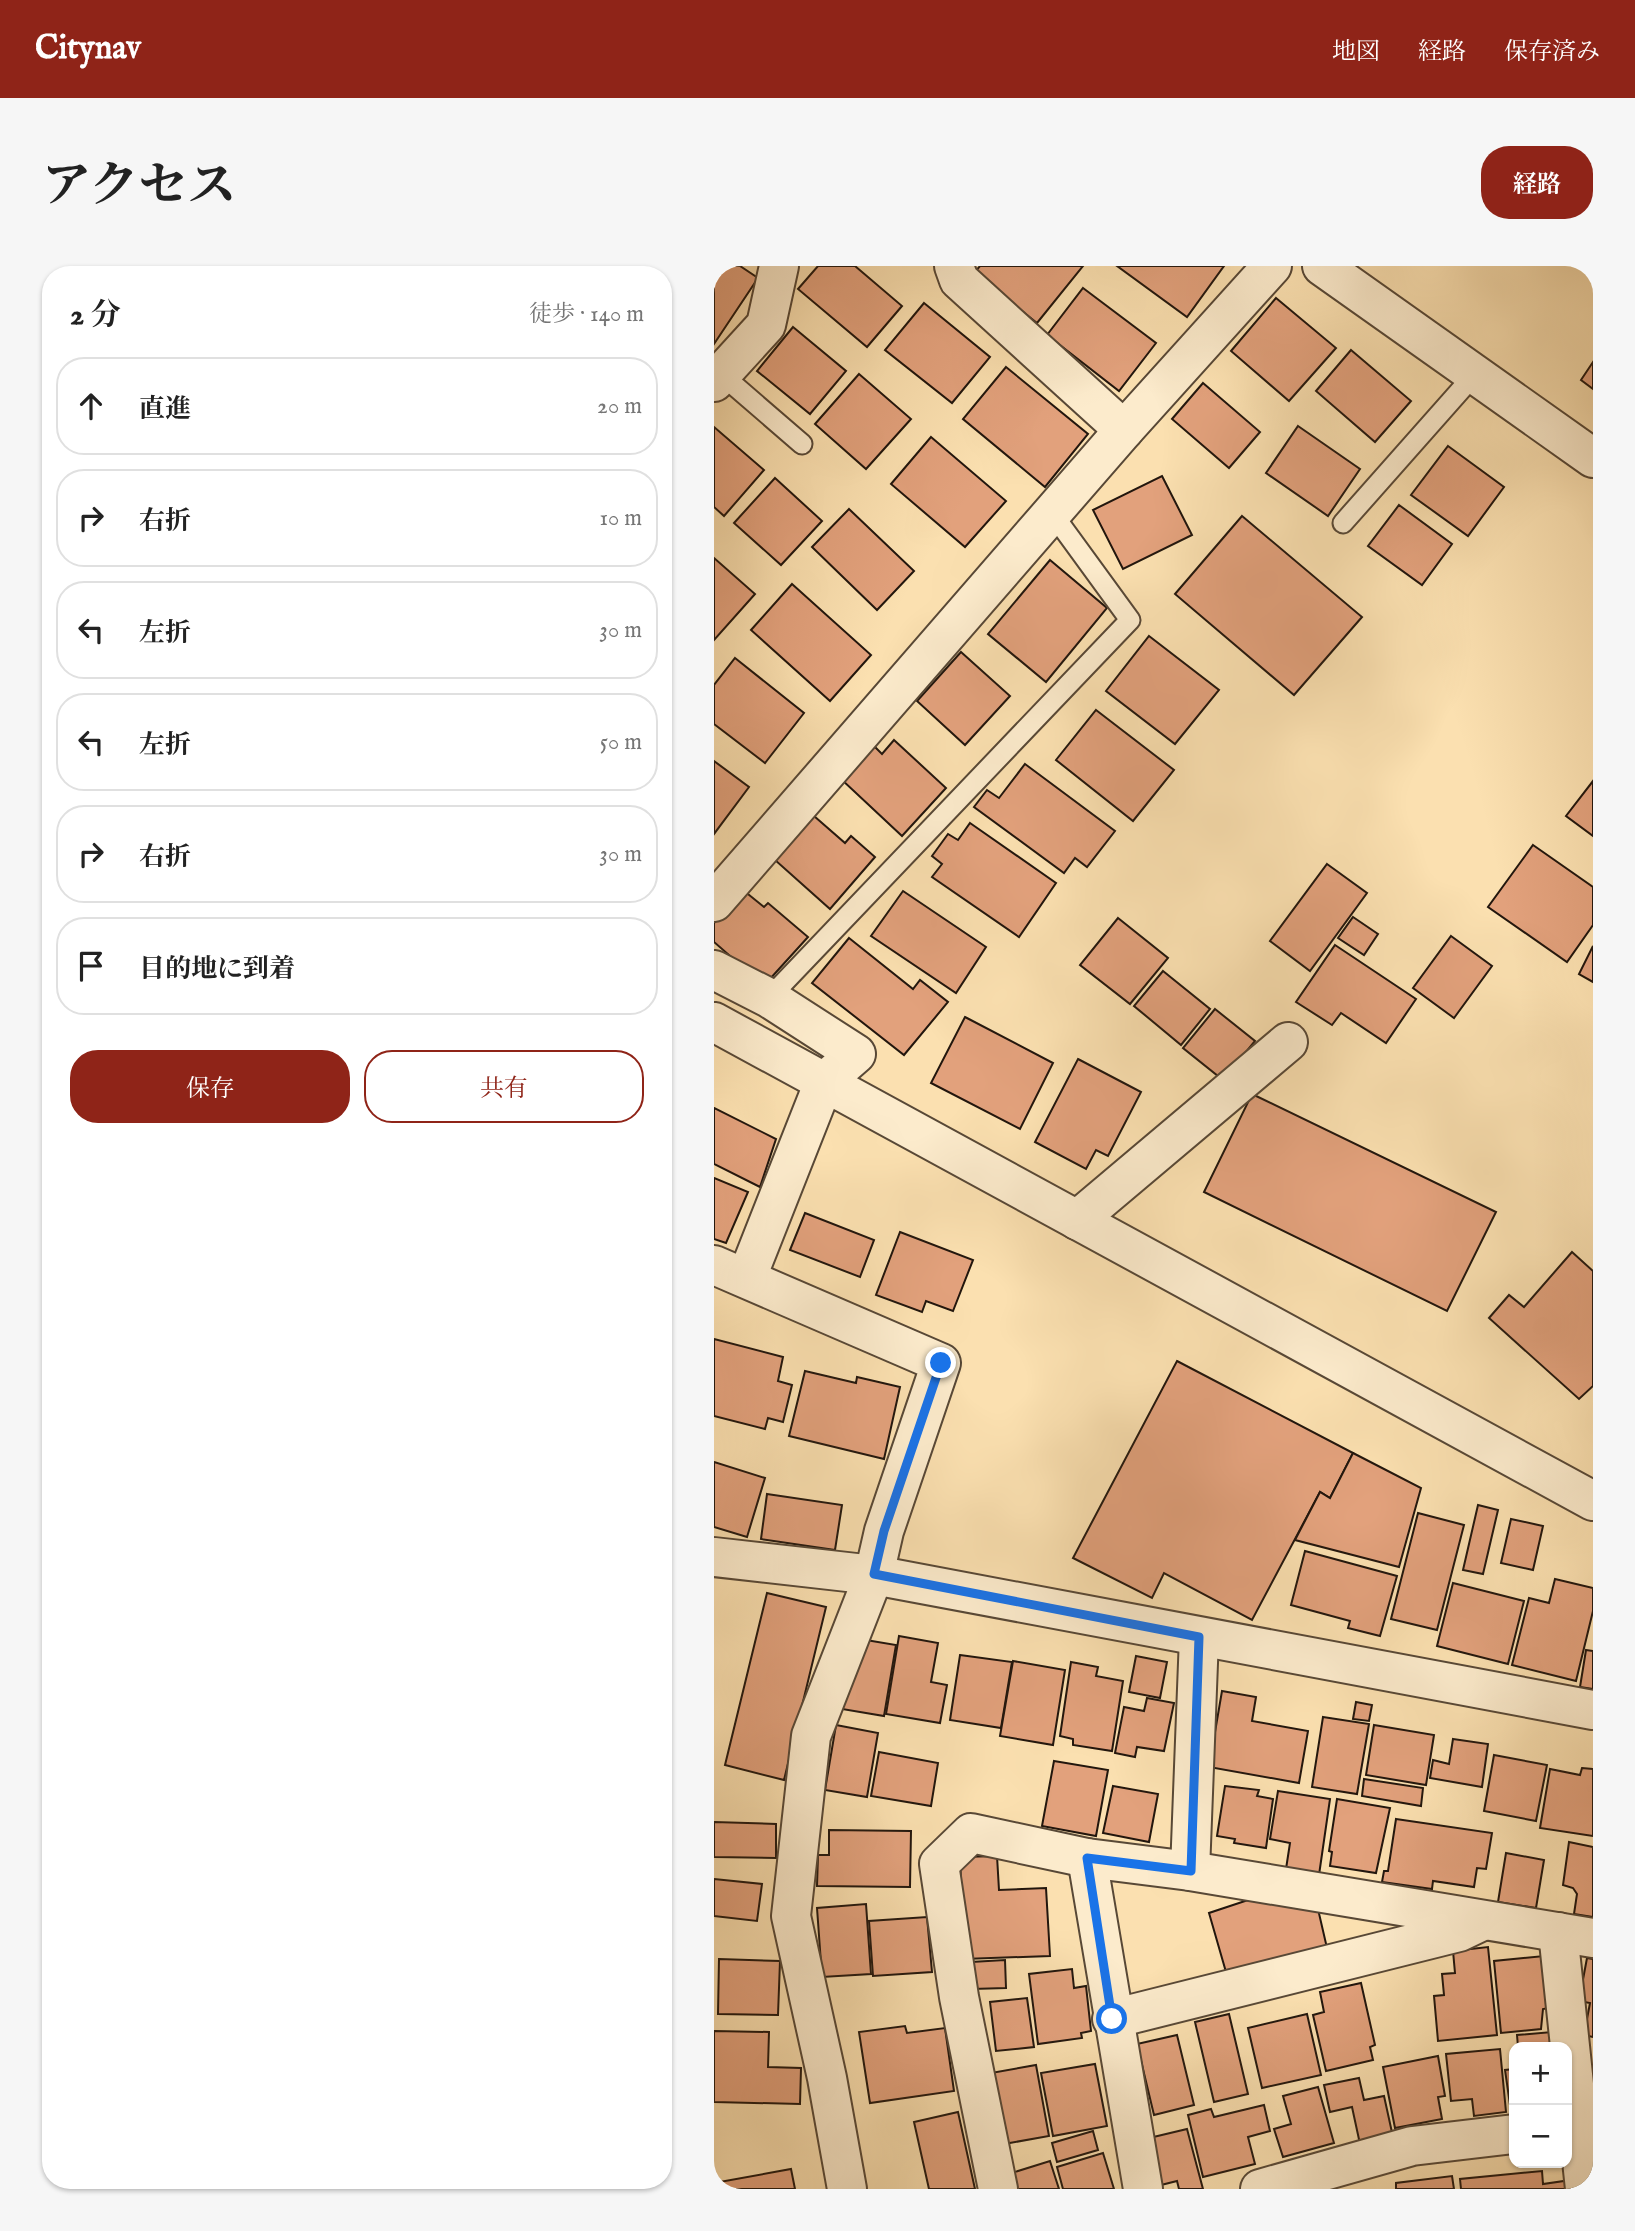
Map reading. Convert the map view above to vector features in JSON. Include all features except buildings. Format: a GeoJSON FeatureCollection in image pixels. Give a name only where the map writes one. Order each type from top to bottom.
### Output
{"type":"FeatureCollection","features":[{"type":"Feature","properties":{"kind":"street"},"geometry":{"type":"LineString","coordinates":[[718,378],[766,325],[779,266]]}},
{"type":"Feature","properties":{"kind":"street"},"geometry":{"type":"LineString","coordinates":[[954,266],[959,280],[1124,430]]}},
{"type":"Feature","properties":{"kind":"street"},"geometry":{"type":"LineString","coordinates":[[714,902],[1124,430],[1272,266]]}},
{"type":"Feature","properties":{"kind":"street"},"geometry":{"type":"LineString","coordinates":[[1322,266],[1593,458]]}},
{"type":"Feature","properties":{"kind":"street"},"geometry":{"type":"LineString","coordinates":[[714,970],[769,998],[856,1054],[824,1082],[730,1271],[941,1363],[884,1531],[874,1574],[811,1736],[791,1916],[827,2078],[847,2189]]}},
{"type":"Feature","properties":{"kind":"street"},"geometry":{"type":"LineString","coordinates":[[714,1022],[1593,1501]]}},
{"type":"Feature","properties":{"kind":"street"},"geometry":{"type":"LineString","coordinates":[[1077,1220],[1288,1042]]}},
{"type":"Feature","properties":{"kind":"street"},"geometry":{"type":"LineString","coordinates":[[714,1557],[874,1574],[1593,1710]]}},
{"type":"Feature","properties":{"kind":"street"},"geometry":{"type":"LineString","coordinates":[[1191,1871],[1199,1637]]}},
{"type":"Feature","properties":{"kind":"street"},"geometry":{"type":"LineString","coordinates":[[998,2189],[959,1997],[939,1864],[971,1833],[1087,1858],[1191,1871],[1576,1935],[1572,2127],[1585,2189]]}},
{"type":"Feature","properties":{"kind":"street"},"geometry":{"type":"LineString","coordinates":[[1087,1858],[1112,2019],[1143,2189]]}},
{"type":"Feature","properties":{"kind":"street"},"geometry":{"type":"LineString","coordinates":[[1112,2019],[1459,1932],[1486,1920]]}},
{"type":"Feature","properties":{"kind":"street"},"geometry":{"type":"LineString","coordinates":[[1260,2189],[1412,2146],[1509,2135]]}},
{"type":"Feature","properties":{"kind":"lane"},"geometry":{"type":"LineString","coordinates":[[1343,523],[1474,374]]}},
{"type":"Feature","properties":{"kind":"lane"},"geometry":{"type":"LineString","coordinates":[[718,378],[803,444]]}},
{"type":"Feature","properties":{"kind":"lane"},"geometry":{"type":"LineString","coordinates":[[769,998],[1130,620],[1052,513]]}},
{"type":"Feature","properties":{"kind":"route"},"geometry":{"type":"LineString","coordinates":[[941,1363],[884,1531],[874,1574],[1199,1637],[1191,1871],[1087,1858],[1112,2019]]}}]}
